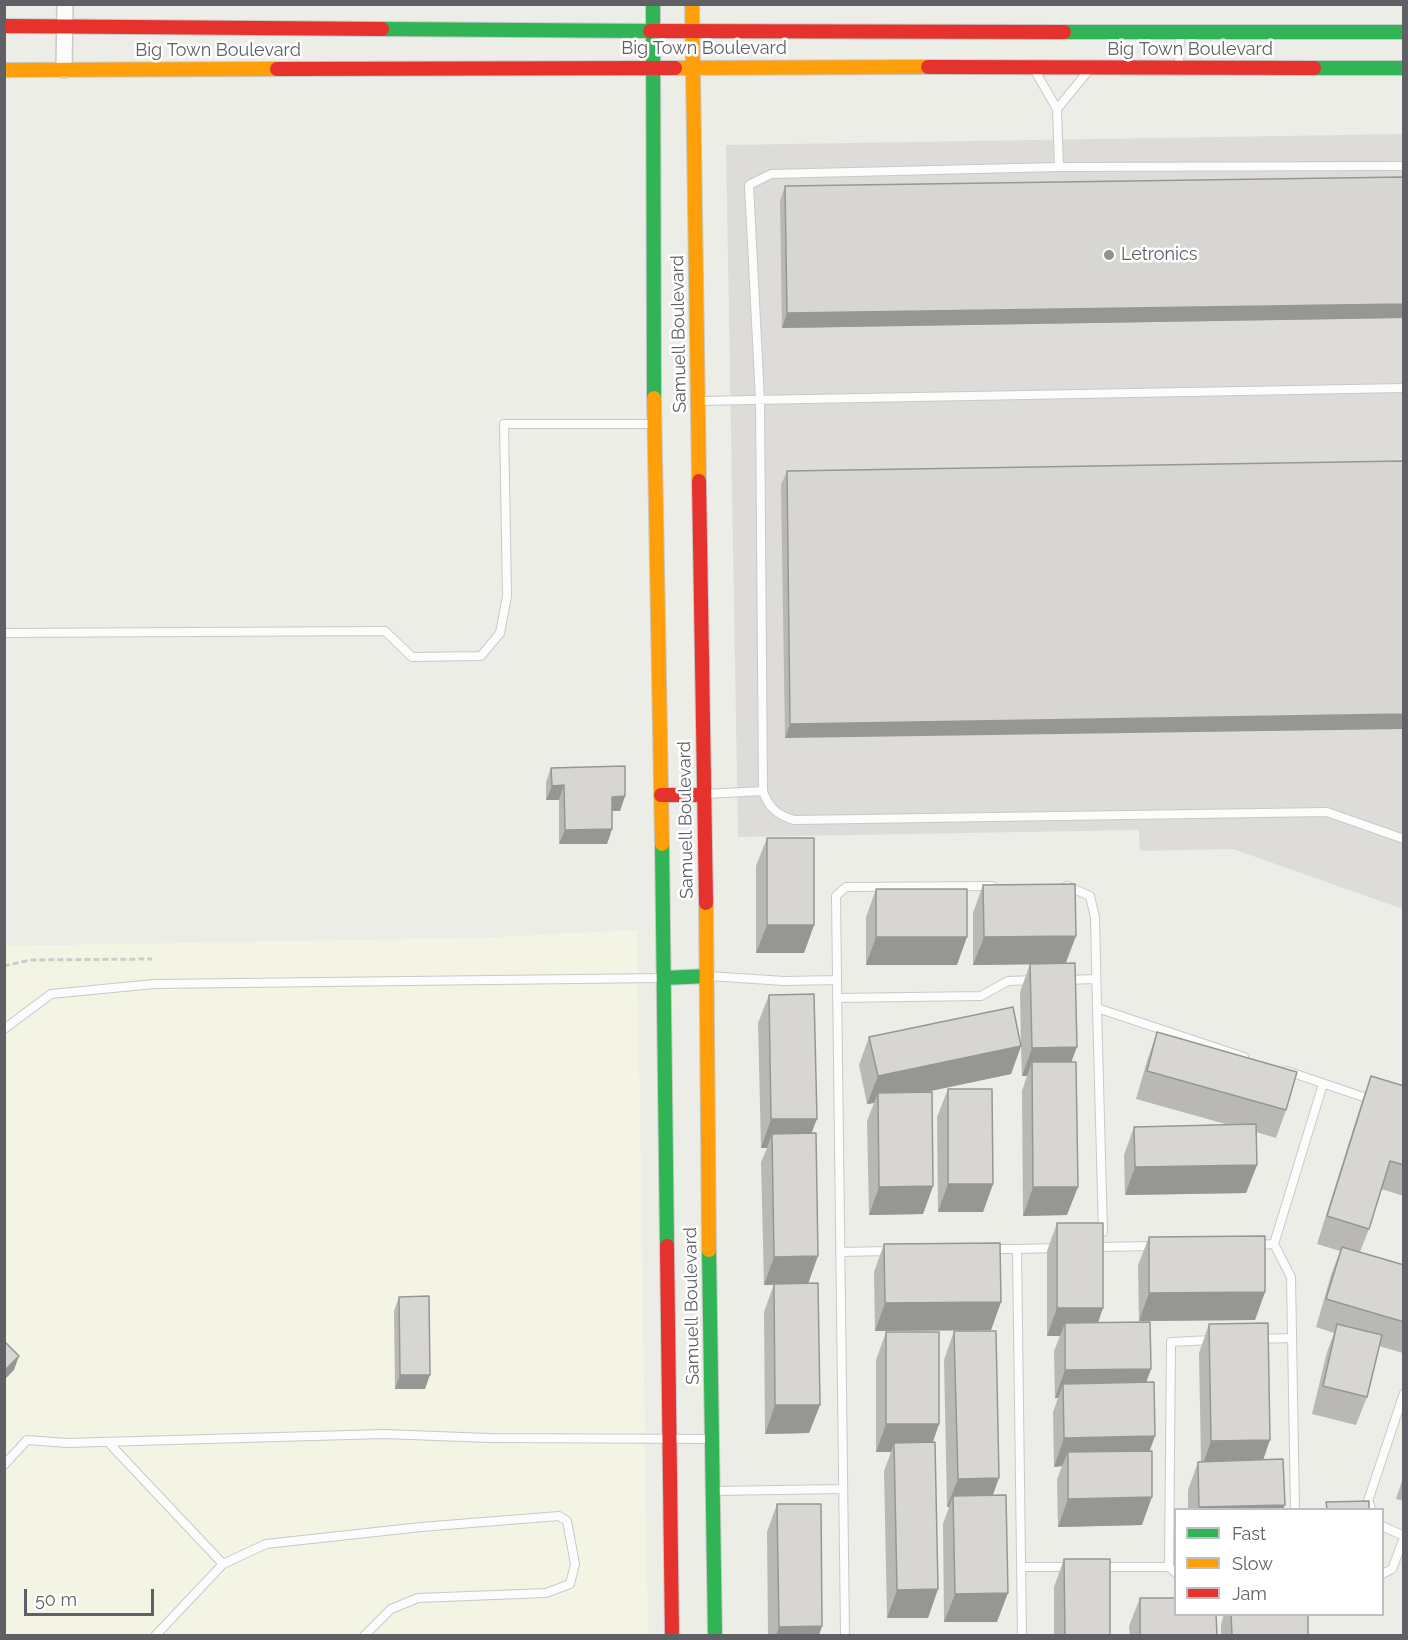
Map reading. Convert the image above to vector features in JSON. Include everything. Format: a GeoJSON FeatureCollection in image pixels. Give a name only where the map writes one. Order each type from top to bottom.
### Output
{"type":"FeatureCollection","features":[{"type":"Feature","properties":{"kind":"main road","name":"Samuell Boulevard"},"geometry":{"type":"LineString","coordinates":[[653,4],[654,424],[672,1635]]}},
{"type":"Feature","properties":{"kind":"main road","name":"Samuell Boulevard"},"geometry":{"type":"LineString","coordinates":[[692,4],[715,1635]]}},
{"type":"Feature","properties":{"kind":"main road","name":"Big Town Boulevard"},"geometry":{"type":"LineString","coordinates":[[4,26],[653,31],[1404,32]]}},
{"type":"Feature","properties":{"kind":"main road","name":"Big Town Boulevard"},"geometry":{"type":"LineString","coordinates":[[4,70],[693,67],[1404,68]]}},
{"type":"Feature","properties":{"kind":"main road"},"geometry":{"type":"LineString","coordinates":[[661,795],[703,795]]}},
{"type":"Feature","properties":{"kind":"main road"},"geometry":{"type":"LineString","coordinates":[[664,978],[707,976]]}},
{"type":"Feature","properties":{"kind":"street"},"geometry":{"type":"LineString","coordinates":[[64,70],[65,4]]}},
{"type":"Feature","properties":{"kind":"lane"},"geometry":{"type":"LineString","coordinates":[[1179,68],[1180,32]]}},
{"type":"Feature","properties":{"kind":"lane"},"geometry":{"type":"LineString","coordinates":[[1033,67],[1057,109],[1059,167]]}},
{"type":"Feature","properties":{"kind":"lane"},"geometry":{"type":"LineString","coordinates":[[1057,109],[1091,68]]}},
{"type":"Feature","properties":{"kind":"lane"},"geometry":{"type":"LineString","coordinates":[[1404,166],[1059,167],[771,174],[749,185],[760,400],[763,790],[773,810],[783,817],[794,820],[1327,812],[1404,839]]}},
{"type":"Feature","properties":{"kind":"lane"},"geometry":{"type":"LineString","coordinates":[[698,401],[1404,388]]}},
{"type":"Feature","properties":{"kind":"lane"},"geometry":{"type":"LineString","coordinates":[[4,633],[385,632],[412,657],[481,656],[500,633],[507,596],[504,424],[654,424]]}},
{"type":"Feature","properties":{"kind":"lane"},"geometry":{"type":"LineString","coordinates":[[703,795],[763,790]]}},
{"type":"Feature","properties":{"kind":"lane"},"geometry":{"type":"LineString","coordinates":[[845,1635],[836,896],[846,887],[996,886]]}},
{"type":"Feature","properties":{"kind":"lane"},"geometry":{"type":"LineString","coordinates":[[1054,886],[1065,886],[1090,896],[1095,916],[1103,1247]]}},
{"type":"Feature","properties":{"kind":"lane"},"geometry":{"type":"LineString","coordinates":[[707,976],[784,981],[837,980]]}},
{"type":"Feature","properties":{"kind":"lane"},"geometry":{"type":"LineString","coordinates":[[4,1029],[51,994],[111,987],[154,984],[664,978]]}},
{"type":"Feature","properties":{"kind":"lane"},"geometry":{"type":"LineString","coordinates":[[1052,980],[1096,979]]}},
{"type":"Feature","properties":{"kind":"lane"},"geometry":{"type":"LineString","coordinates":[[837,998],[981,996],[1008,981],[1041,980]]}},
{"type":"Feature","properties":{"kind":"lane"},"geometry":{"type":"LineString","coordinates":[[1097,1008],[1255,1061]]}},
{"type":"Feature","properties":{"kind":"lane"},"geometry":{"type":"LineString","coordinates":[[1278,1069],[1383,1104]]}},
{"type":"Feature","properties":{"kind":"lane"},"geometry":{"type":"LineString","coordinates":[[1295,1508],[1291,1277],[1274,1244],[1323,1084]]}},
{"type":"Feature","properties":{"kind":"lane"},"geometry":{"type":"LineString","coordinates":[[1251,1245],[1274,1244]]}},
{"type":"Feature","properties":{"kind":"lane"},"geometry":{"type":"LineString","coordinates":[[1092,1248],[1160,1246]]}},
{"type":"Feature","properties":{"kind":"lane"},"geometry":{"type":"LineString","coordinates":[[982,1249],[1071,1248]]}},
{"type":"Feature","properties":{"kind":"lane"},"geometry":{"type":"LineString","coordinates":[[1017,1249],[1022,1635]]}},
{"type":"Feature","properties":{"kind":"lane"},"geometry":{"type":"LineString","coordinates":[[840,1252],[899,1251]]}},
{"type":"Feature","properties":{"kind":"lane"},"geometry":{"type":"LineString","coordinates":[[1248,1339],[1292,1338]]}},
{"type":"Feature","properties":{"kind":"lane"},"geometry":{"type":"LineString","coordinates":[[1169,1567],[1171,1341],[1215,1340]]}},
{"type":"Feature","properties":{"kind":"lane"},"geometry":{"type":"LineString","coordinates":[[1372,1508],[1368,1501],[1404,1393]]}},
{"type":"Feature","properties":{"kind":"lane"},"geometry":{"type":"LineString","coordinates":[[4,1464],[27,1440],[67,1443],[384,1434],[489,1438],[711,1439]]}},
{"type":"Feature","properties":{"kind":"lane"},"geometry":{"type":"LineString","coordinates":[[108,1442],[224,1564]]}},
{"type":"Feature","properties":{"kind":"lane"},"geometry":{"type":"LineString","coordinates":[[712,1491],[843,1489]]}},
{"type":"Feature","properties":{"kind":"lane"},"geometry":{"type":"LineString","coordinates":[[155,1635],[224,1564],[266,1544],[477,1522],[559,1516],[567,1521],[575,1564],[570,1584],[546,1593],[418,1598],[391,1609],[364,1635]]}},
{"type":"Feature","properties":{"kind":"lane"},"geometry":{"type":"LineString","coordinates":[[1384,1527],[1404,1537],[1392,1569],[1384,1573]]}},
{"type":"Feature","properties":{"kind":"lane"},"geometry":{"type":"LineString","coordinates":[[1021,1567],[1078,1567]]}},
{"type":"Feature","properties":{"kind":"lane"},"geometry":{"type":"LineString","coordinates":[[1089,1567],[1169,1567],[1174,1571]]}},
{"type":"Feature","properties":{"kind":"path"},"geometry":{"type":"LineString","coordinates":[[4,966],[30,960],[152,959]]}},
{"type":"Feature","properties":{"kind":"shaded area"},"geometry":{"type":"Polygon","coordinates":[[[1403,134],[1403,909],[1233,849],[1140,851],[1139,830],[738,837],[726,145],[1403,134]]]}},
{"type":"Feature","properties":{"kind":"shaded area"},"geometry":{"type":"Polygon","coordinates":[[[637,930],[648,1635],[5,1635],[4,946],[479,938],[637,930]]]}},
{"type":"Feature","properties":{"kind":"building"},"geometry":{"type":"Polygon","coordinates":[[[1404,177],[1404,304],[787,313],[785,186],[1404,177]]]}},
{"type":"Feature","properties":{"kind":"building"},"geometry":{"type":"Polygon","coordinates":[[[1404,461],[1404,714],[790,724],[787,471],[1404,461]]]}},
{"type":"Feature","properties":{"kind":"building"},"geometry":{"type":"Polygon","coordinates":[[[625,766],[625,796],[612,797],[612,829],[565,830],[564,785],[552,786],[551,768],[625,766]]]}},
{"type":"Feature","properties":{"kind":"building"},"geometry":{"type":"Polygon","coordinates":[[[767,838],[814,838],[814,925],[767,925],[767,838]]]}},
{"type":"Feature","properties":{"kind":"building"},"geometry":{"type":"Polygon","coordinates":[[[1075,884],[1076,936],[984,937],[983,885],[1075,884]]]}},
{"type":"Feature","properties":{"kind":"building"},"geometry":{"type":"Polygon","coordinates":[[[876,889],[967,889],[967,937],[876,937],[876,889]]]}},
{"type":"Feature","properties":{"kind":"building"},"geometry":{"type":"Polygon","coordinates":[[[1075,963],[1077,1047],[1032,1048],[1030,964],[1075,963]]]}},
{"type":"Feature","properties":{"kind":"building"},"geometry":{"type":"Polygon","coordinates":[[[814,994],[817,1119],[771,1119],[769,995],[814,994]]]}},
{"type":"Feature","properties":{"kind":"building"},"geometry":{"type":"Polygon","coordinates":[[[1013,1007],[1021,1046],[878,1076],[869,1037],[1013,1007]]]}},
{"type":"Feature","properties":{"kind":"building"},"geometry":{"type":"Polygon","coordinates":[[[1157,1032],[1297,1072],[1286,1110],[1147,1071],[1157,1032]]]}},
{"type":"Feature","properties":{"kind":"building"},"geometry":{"type":"Polygon","coordinates":[[[1032,1062],[1076,1062],[1078,1187],[1033,1187],[1032,1062]]]}},
{"type":"Feature","properties":{"kind":"building"},"geometry":{"type":"Polygon","coordinates":[[[1371,1076],[1404,1086],[1404,1165],[1390,1161],[1369,1229],[1327,1216],[1371,1076]]]}},
{"type":"Feature","properties":{"kind":"building"},"geometry":{"type":"Polygon","coordinates":[[[948,1089],[992,1089],[993,1184],[948,1184],[948,1089]]]}},
{"type":"Feature","properties":{"kind":"building"},"geometry":{"type":"Polygon","coordinates":[[[932,1092],[933,1186],[879,1187],[878,1093],[932,1092]]]}},
{"type":"Feature","properties":{"kind":"building"},"geometry":{"type":"Polygon","coordinates":[[[1256,1124],[1257,1165],[1135,1167],[1134,1127],[1256,1124]]]}},
{"type":"Feature","properties":{"kind":"building"},"geometry":{"type":"Polygon","coordinates":[[[816,1133],[818,1256],[774,1257],[772,1134],[816,1133]]]}},
{"type":"Feature","properties":{"kind":"building"},"geometry":{"type":"Polygon","coordinates":[[[1057,1223],[1103,1223],[1103,1308],[1057,1308],[1057,1223]]]}},
{"type":"Feature","properties":{"kind":"building"},"geometry":{"type":"Polygon","coordinates":[[[1265,1236],[1265,1292],[1149,1293],[1149,1237],[1265,1236]]]}},
{"type":"Feature","properties":{"kind":"building"},"geometry":{"type":"Polygon","coordinates":[[[1000,1243],[1001,1302],[885,1303],[884,1244],[1000,1243]]]}},
{"type":"Feature","properties":{"kind":"building"},"geometry":{"type":"Polygon","coordinates":[[[1342,1247],[1404,1265],[1404,1322],[1326,1299],[1342,1247]]]}},
{"type":"Feature","properties":{"kind":"building"},"geometry":{"type":"Polygon","coordinates":[[[818,1283],[820,1405],[775,1405],[774,1284],[818,1283]]]}},
{"type":"Feature","properties":{"kind":"building"},"geometry":{"type":"Polygon","coordinates":[[[429,1296],[430,1375],[400,1375],[399,1297],[429,1296]]]}},
{"type":"Feature","properties":{"kind":"building"},"geometry":{"type":"Polygon","coordinates":[[[1150,1322],[1151,1369],[1065,1370],[1065,1323],[1150,1322]]]}},
{"type":"Feature","properties":{"kind":"building"},"geometry":{"type":"Polygon","coordinates":[[[1268,1323],[1270,1440],[1211,1441],[1209,1324],[1268,1323]]]}},
{"type":"Feature","properties":{"kind":"building"},"geometry":{"type":"Polygon","coordinates":[[[1337,1324],[1382,1335],[1367,1397],[1323,1386],[1337,1324]]]}},
{"type":"Feature","properties":{"kind":"building"},"geometry":{"type":"Polygon","coordinates":[[[954,1331],[996,1331],[999,1478],[958,1479],[954,1331]]]}},
{"type":"Feature","properties":{"kind":"building"},"geometry":{"type":"Polygon","coordinates":[[[886,1332],[939,1332],[939,1424],[886,1424],[886,1332]]]}},
{"type":"Feature","properties":{"kind":"building"},"geometry":{"type":"Polygon","coordinates":[[[4,1341],[19,1356],[4,1371],[4,1341]]]}},
{"type":"Feature","properties":{"kind":"building"},"geometry":{"type":"Polygon","coordinates":[[[1154,1382],[1155,1436],[1064,1438],[1063,1384],[1154,1382]]]}},
{"type":"Feature","properties":{"kind":"building"},"geometry":{"type":"Polygon","coordinates":[[[935,1442],[938,1589],[897,1590],[894,1443],[935,1442]]]}},
{"type":"Feature","properties":{"kind":"building"},"geometry":{"type":"Polygon","coordinates":[[[1152,1451],[1152,1497],[1068,1499],[1068,1452],[1152,1451]]]}},
{"type":"Feature","properties":{"kind":"building"},"geometry":{"type":"Polygon","coordinates":[[[1283,1459],[1285,1505],[1199,1507],[1198,1462],[1283,1459]]]}},
{"type":"Feature","properties":{"kind":"building"},"geometry":{"type":"Polygon","coordinates":[[[1006,1495],[1008,1593],[955,1594],[953,1496],[1006,1495]]]}},
{"type":"Feature","properties":{"kind":"building"},"geometry":{"type":"Polygon","coordinates":[[[1369,1501],[1369,1508],[1327,1508],[1326,1502],[1369,1501]]]}},
{"type":"Feature","properties":{"kind":"building"},"geometry":{"type":"Polygon","coordinates":[[[777,1504],[821,1504],[822,1626],[779,1627],[777,1504]]]}},
{"type":"Feature","properties":{"kind":"building"},"geometry":{"type":"Polygon","coordinates":[[[1064,1559],[1110,1559],[1110,1635],[1065,1635],[1064,1559]]]}},
{"type":"Feature","properties":{"kind":"building"},"geometry":{"type":"Polygon","coordinates":[[[1140,1598],[1174,1598],[1174,1616],[1216,1616],[1217,1635],[1140,1635],[1140,1598]]]}},
{"type":"Feature","properties":{"kind":"building"},"geometry":{"type":"Polygon","coordinates":[[[1231,1616],[1308,1616],[1308,1635],[1232,1635],[1231,1616]]]}},
{"type":"Feature","properties":{"kind":"traffic: fast"},"geometry":{"type":"LineString","coordinates":[[653,4],[654,398]]}},
{"type":"Feature","properties":{"kind":"traffic: fast"},"geometry":{"type":"LineString","coordinates":[[382,29],[650,31]]}},
{"type":"Feature","properties":{"kind":"traffic: fast"},"geometry":{"type":"LineString","coordinates":[[1064,32],[1404,32]]}},
{"type":"Feature","properties":{"kind":"traffic: fast"},"geometry":{"type":"LineString","coordinates":[[1314,68],[1404,68]]}},
{"type":"Feature","properties":{"kind":"traffic: fast"},"geometry":{"type":"LineString","coordinates":[[662,844],[667,1246]]}},
{"type":"Feature","properties":{"kind":"traffic: fast"},"geometry":{"type":"LineString","coordinates":[[664,978],[707,976]]}},
{"type":"Feature","properties":{"kind":"traffic: fast"},"geometry":{"type":"LineString","coordinates":[[709,1250],[715,1636]]}},
{"type":"Feature","properties":{"kind":"traffic: slow"},"geometry":{"type":"LineString","coordinates":[[692,4],[699,481]]}},
{"type":"Feature","properties":{"kind":"traffic: slow"},"geometry":{"type":"LineString","coordinates":[[675,68],[928,67]]}},
{"type":"Feature","properties":{"kind":"traffic: slow"},"geometry":{"type":"LineString","coordinates":[[4,70],[277,69]]}},
{"type":"Feature","properties":{"kind":"traffic: slow"},"geometry":{"type":"LineString","coordinates":[[654,398],[662,844]]}},
{"type":"Feature","properties":{"kind":"traffic: slow"},"geometry":{"type":"LineString","coordinates":[[706,903],[709,1250]]}},
{"type":"Feature","properties":{"kind":"traffic: jam"},"geometry":{"type":"LineString","coordinates":[[4,26],[382,29]]}},
{"type":"Feature","properties":{"kind":"traffic: jam"},"geometry":{"type":"LineString","coordinates":[[650,31],[1064,32]]}},
{"type":"Feature","properties":{"kind":"traffic: jam"},"geometry":{"type":"LineString","coordinates":[[928,67],[1314,68]]}},
{"type":"Feature","properties":{"kind":"traffic: jam"},"geometry":{"type":"LineString","coordinates":[[277,69],[675,68]]}},
{"type":"Feature","properties":{"kind":"traffic: jam"},"geometry":{"type":"LineString","coordinates":[[699,481],[706,903]]}},
{"type":"Feature","properties":{"kind":"traffic: jam"},"geometry":{"type":"LineString","coordinates":[[661,795],[703,795]]}},
{"type":"Feature","properties":{"kind":"traffic: jam"},"geometry":{"type":"LineString","coordinates":[[667,1246],[672,1636]]}},
{"type":"Feature","properties":{"kind":"place","name":"Letronics"},"geometry":{"type":"Point","coordinates":[1109,255]}}]}
